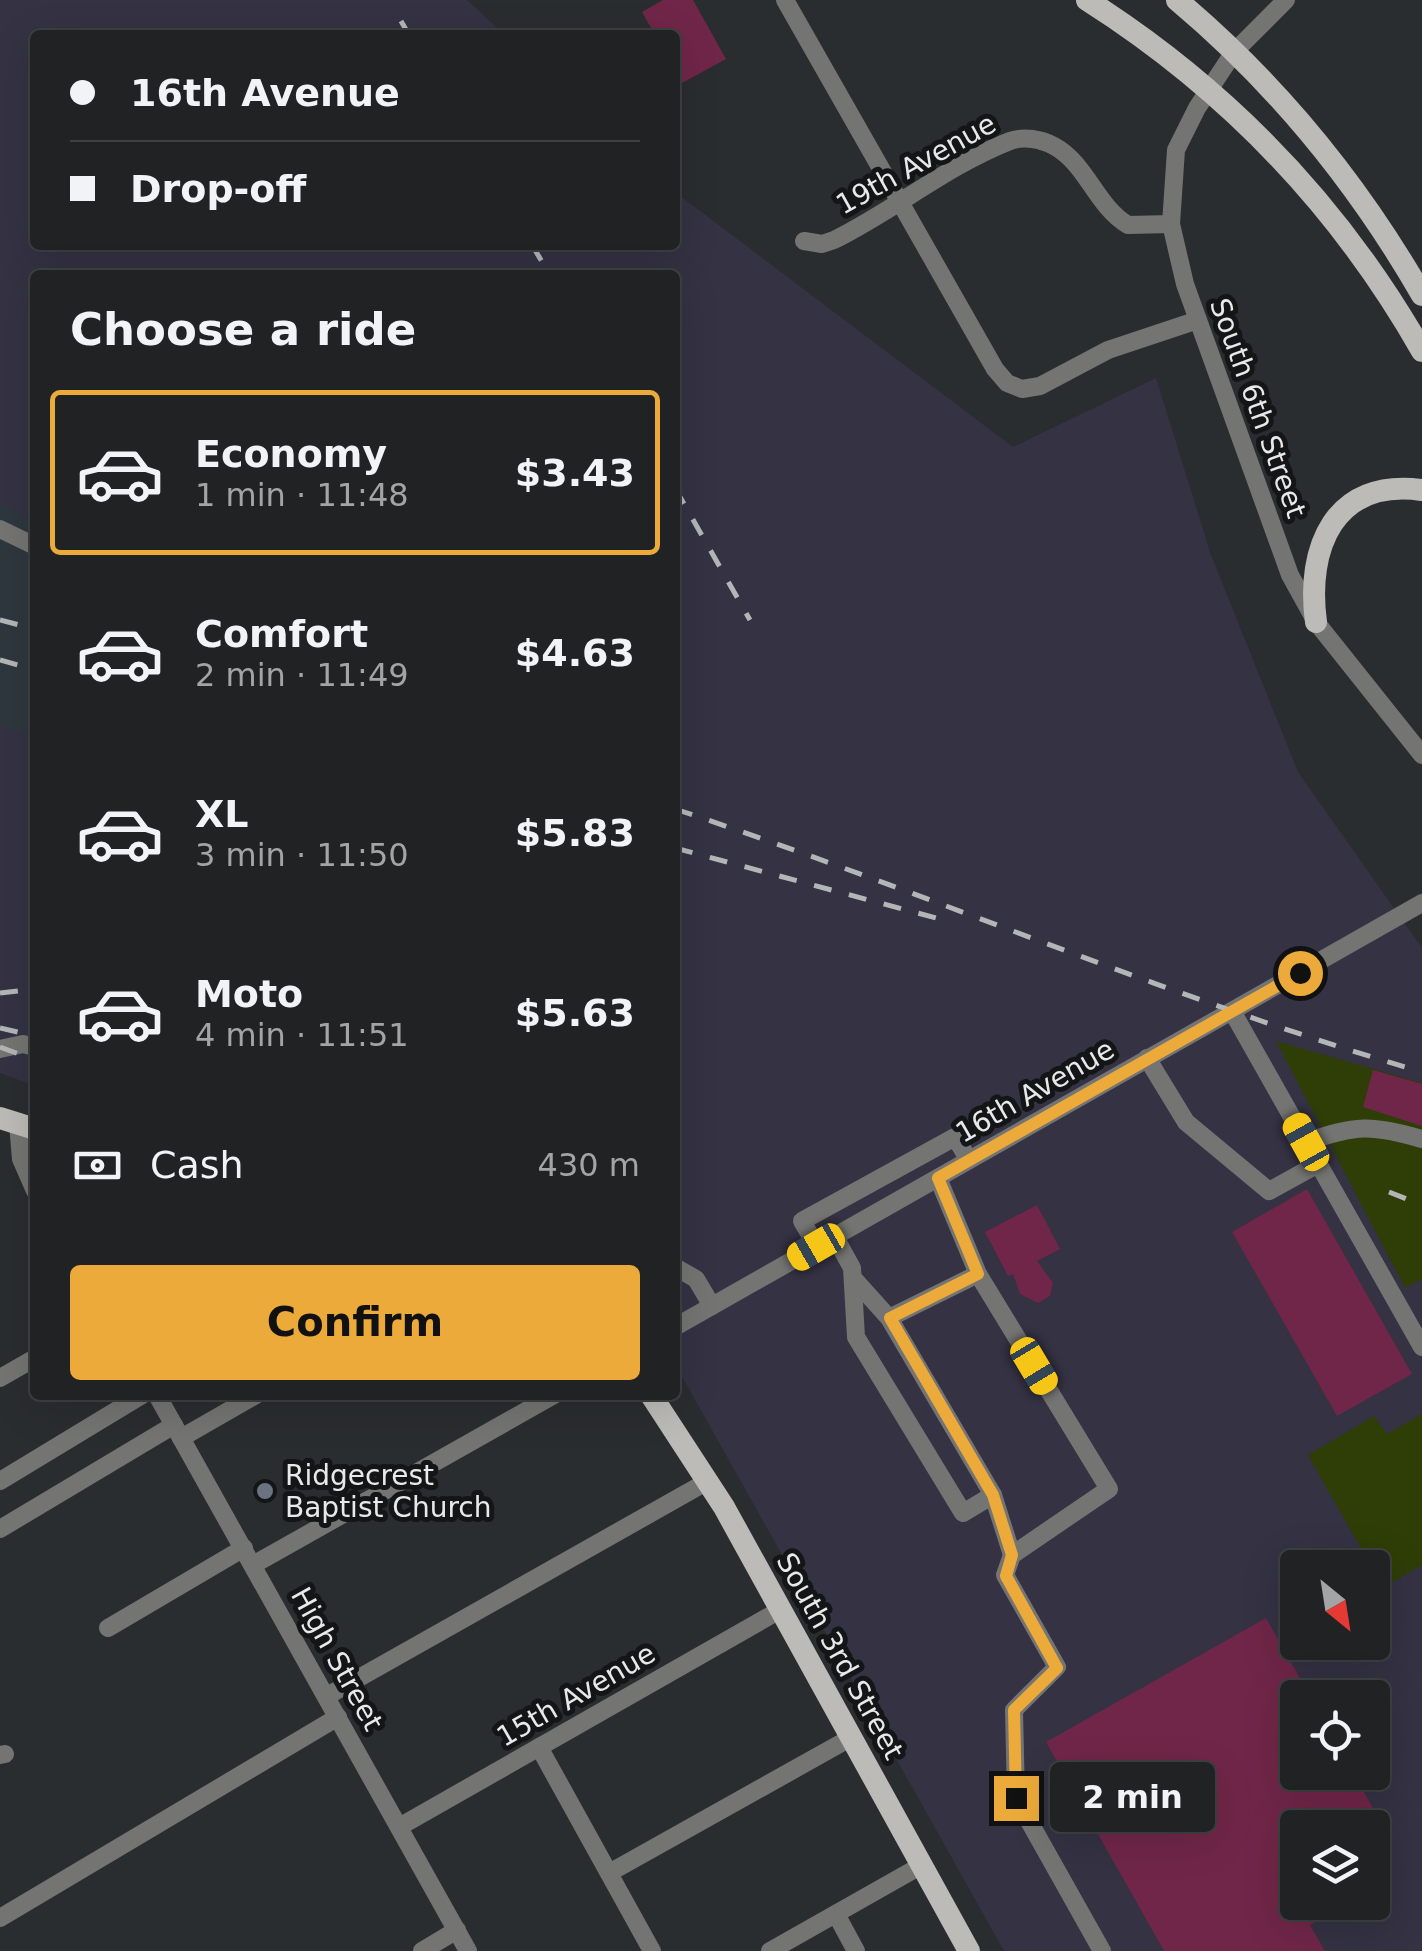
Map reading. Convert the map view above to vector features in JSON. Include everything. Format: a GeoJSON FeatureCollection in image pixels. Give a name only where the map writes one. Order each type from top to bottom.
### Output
{"type":"FeatureCollection","features":[{"type":"Feature","properties":{"kind":"main road"},"geometry":{"type":"LineString","coordinates":[[1087,0],[1209,87],[1258,134],[1336,222],[1375,274],[1422,351]]}},
{"type":"Feature","properties":{"kind":"main road"},"geometry":{"type":"LineString","coordinates":[[1177,0],[1310,129],[1387,234],[1422,296]]}},
{"type":"Feature","properties":{"kind":"main road"},"geometry":{"type":"LineString","coordinates":[[1316,622],[1311,586],[1314,559],[1336,518],[1376,492],[1422,490]]}},
{"type":"Feature","properties":{"kind":"main road","name":"South 3rd Street"},"geometry":{"type":"LineString","coordinates":[[654,1400],[708,1481],[969,1951]]}},
{"type":"Feature","properties":{"kind":"street"},"geometry":{"type":"LineString","coordinates":[[785,0],[995,369],[1008,382],[1022,389],[1040,386],[1150,333],[1198,320]]}},
{"type":"Feature","properties":{"kind":"street"},"geometry":{"type":"LineString","coordinates":[[1234,52],[1286,0]]}},
{"type":"Feature","properties":{"kind":"street","name":"South 6th Street"},"geometry":{"type":"LineString","coordinates":[[1234,52],[1209,87],[1176,150],[1171,224],[1198,320],[1280,551],[1316,622],[1422,755]]}},
{"type":"Feature","properties":{"kind":"street","name":"19th Avenue"},"geometry":{"type":"LineString","coordinates":[[804,241],[822,244],[834,240],[1011,140],[1024,138],[1054,146],[1071,158],[1119,219],[1140,227],[1171,224]]}},
{"type":"Feature","properties":{"kind":"street"},"geometry":{"type":"LineString","coordinates":[[0,529],[30,544]]}},
{"type":"Feature","properties":{"kind":"street","name":"16th Avenue"},"geometry":{"type":"LineString","coordinates":[[680,1324],[1422,903]]}},
{"type":"Feature","properties":{"kind":"street"},"geometry":{"type":"LineString","coordinates":[[1232,1011],[1422,1347]]}},
{"type":"Feature","properties":{"kind":"street"},"geometry":{"type":"LineString","coordinates":[[0,1049],[30,1045]]}},
{"type":"Feature","properties":{"kind":"street"},"geometry":{"type":"LineString","coordinates":[[1147,1058],[1186,1122],[1270,1190],[1318,1164]]}},
{"type":"Feature","properties":{"kind":"street"},"geometry":{"type":"LineString","coordinates":[[18,1124],[22,1158],[30,1178]]}},
{"type":"Feature","properties":{"kind":"street"},"geometry":{"type":"LineString","coordinates":[[1306,1142],[1351,1126],[1377,1126],[1422,1139]]}},
{"type":"Feature","properties":{"kind":"street"},"geometry":{"type":"LineString","coordinates":[[816,1247],[802,1221],[955,1136],[969,1160]]}},
{"type":"Feature","properties":{"kind":"street"},"geometry":{"type":"LineString","coordinates":[[912,1160],[932,1182],[978,1274],[1108,1489],[1012,1555]]}},
{"type":"Feature","properties":{"kind":"street"},"geometry":{"type":"LineString","coordinates":[[835,1237],[852,1268],[856,1337],[964,1513],[993,1495]]}},
{"type":"Feature","properties":{"kind":"street"},"geometry":{"type":"LineString","coordinates":[[680,1270],[696,1279],[712,1306]]}},
{"type":"Feature","properties":{"kind":"street"},"geometry":{"type":"LineString","coordinates":[[890,1318],[978,1274]]}},
{"type":"Feature","properties":{"kind":"street"},"geometry":{"type":"LineString","coordinates":[[853,1278],[890,1318],[993,1495],[1012,1555],[1006,1576],[1057,1668],[1014,1710],[1016,1798],[1102,1951]]}},
{"type":"Feature","properties":{"kind":"street"},"geometry":{"type":"LineString","coordinates":[[0,1378],[30,1361]]}},
{"type":"Feature","properties":{"kind":"street"},"geometry":{"type":"LineString","coordinates":[[0,1481],[134,1400]]}},
{"type":"Feature","properties":{"kind":"street","name":"High Street"},"geometry":{"type":"LineString","coordinates":[[159,1400],[468,1951]]}},
{"type":"Feature","properties":{"kind":"street"},"geometry":{"type":"LineString","coordinates":[[0,1529],[178,1432],[245,1400]]}},
{"type":"Feature","properties":{"kind":"street"},"geometry":{"type":"LineString","coordinates":[[108,1628],[545,1400]]}},
{"type":"Feature","properties":{"kind":"street"},"geometry":{"type":"LineString","coordinates":[[327,1696],[708,1481]]}},
{"type":"Feature","properties":{"kind":"street","name":"15th Avenue"},"geometry":{"type":"LineString","coordinates":[[399,1827],[780,1610]]}},
{"type":"Feature","properties":{"kind":"street"},"geometry":{"type":"LineString","coordinates":[[0,1918],[338,1718]]}},
{"type":"Feature","properties":{"kind":"street"},"geometry":{"type":"LineString","coordinates":[[609,1873],[852,1737]]}},
{"type":"Feature","properties":{"kind":"street"},"geometry":{"type":"LineString","coordinates":[[539,1747],[652,1951]]}},
{"type":"Feature","properties":{"kind":"street"},"geometry":{"type":"LineString","coordinates":[[770,1951],[922,1865]]}},
{"type":"Feature","properties":{"kind":"street"},"geometry":{"type":"LineString","coordinates":[[836,1914],[856,1951]]}},
{"type":"Feature","properties":{"kind":"street"},"geometry":{"type":"LineString","coordinates":[[422,1951],[457,1930]]}},
{"type":"Feature","properties":{"kind":"shaded area"},"geometry":{"type":"Polygon","coordinates":[[[0,0],[467,0],[500,30],[30,30],[30,250],[680,250],[680,196],[1013,447],[1156,378],[1211,555],[1298,772],[1422,948],[1422,1951],[1004,1951],[680,1373],[680,270],[30,270],[30,1084],[0,1073],[0,0]]]}},
{"type":"Feature","properties":{"kind":"shaded area"},"geometry":{"type":"Polygon","coordinates":[[[0,504],[30,518],[30,735],[0,725],[0,504]]]}},
{"type":"Feature","properties":{"kind":"green space"},"geometry":{"type":"Polygon","coordinates":[[[1276,1041],[1422,1083],[1422,1279],[1405,1288],[1276,1041]]]}},
{"type":"Feature","properties":{"kind":"green space"},"geometry":{"type":"Polygon","coordinates":[[[1422,1414],[1422,1565],[1390,1583],[1390,1550],[1362,1550],[1308,1455],[1374,1416],[1387,1434],[1422,1414]]]}},
{"type":"Feature","properties":{"kind":"building"},"geometry":{"type":"Polygon","coordinates":[[[663,0],[693,0],[726,59],[682,83],[680,30],[652,30],[642,12],[663,0]]]}},
{"type":"Feature","properties":{"kind":"building"},"geometry":{"type":"Polygon","coordinates":[[[1373,1070],[1422,1084],[1422,1126],[1363,1107],[1373,1070]]]}},
{"type":"Feature","properties":{"kind":"building"},"geometry":{"type":"Polygon","coordinates":[[[1307,1189],[1412,1374],[1337,1416],[1232,1232],[1307,1189]]]}},
{"type":"Feature","properties":{"kind":"building"},"geometry":{"type":"Polygon","coordinates":[[[1037,1205],[1060,1249],[1037,1261],[1053,1283],[1050,1296],[1038,1303],[1020,1294],[1013,1274],[1008,1276],[985,1232],[1037,1205]]]}},
{"type":"Feature","properties":{"kind":"building"},"geometry":{"type":"Polygon","coordinates":[[[1266,1618],[1280,1643],[1280,1660],[1290,1660],[1301,1680],[1280,1680],[1280,1790],[1363,1790],[1374,1810],[1280,1810],[1280,1920],[1319,1920],[1310,1925],[1325,1951],[1164,1951],[1046,1742],[1266,1618]]]}},
{"type":"Feature","properties":{"kind":"railway"},"geometry":{"type":"LineString","coordinates":[[401,21],[406,30]]}},
{"type":"Feature","properties":{"kind":"railway"},"geometry":{"type":"LineString","coordinates":[[535,250],[547,270]]}},
{"type":"Feature","properties":{"kind":"railway"},"geometry":{"type":"LineString","coordinates":[[680,497],[750,620]]}},
{"type":"Feature","properties":{"kind":"railway"},"geometry":{"type":"LineString","coordinates":[[0,620],[30,628]]}},
{"type":"Feature","properties":{"kind":"railway"},"geometry":{"type":"LineString","coordinates":[[0,660],[30,669]]}},
{"type":"Feature","properties":{"kind":"railway"},"geometry":{"type":"LineString","coordinates":[[680,811],[1233,1011],[1422,1072]]}},
{"type":"Feature","properties":{"kind":"railway"},"geometry":{"type":"LineString","coordinates":[[680,849],[936,918]]}},
{"type":"Feature","properties":{"kind":"railway"},"geometry":{"type":"LineString","coordinates":[[0,993],[30,990]]}},
{"type":"Feature","properties":{"kind":"railway"},"geometry":{"type":"LineString","coordinates":[[0,1028],[30,1035]]}},
{"type":"Feature","properties":{"kind":"railway"},"geometry":{"type":"LineString","coordinates":[[0,1047],[30,1058]]}},
{"type":"Feature","properties":{"kind":"railway"},"geometry":{"type":"LineString","coordinates":[[1389,1192],[1422,1205]]}},
{"type":"Feature","properties":{"kind":"place","name":"Ridgecrest Baptist Church"},"geometry":{"type":"Point","coordinates":[265,1491]}},
{"type":"Feature","properties":{"kind":"route"},"geometry":{"type":"LineString","coordinates":[[1016,1798],[1014,1710],[1057,1668],[1006,1576],[1012,1555],[993,1495],[890,1318],[978,1274],[938,1178],[1300,973]]}}]}
